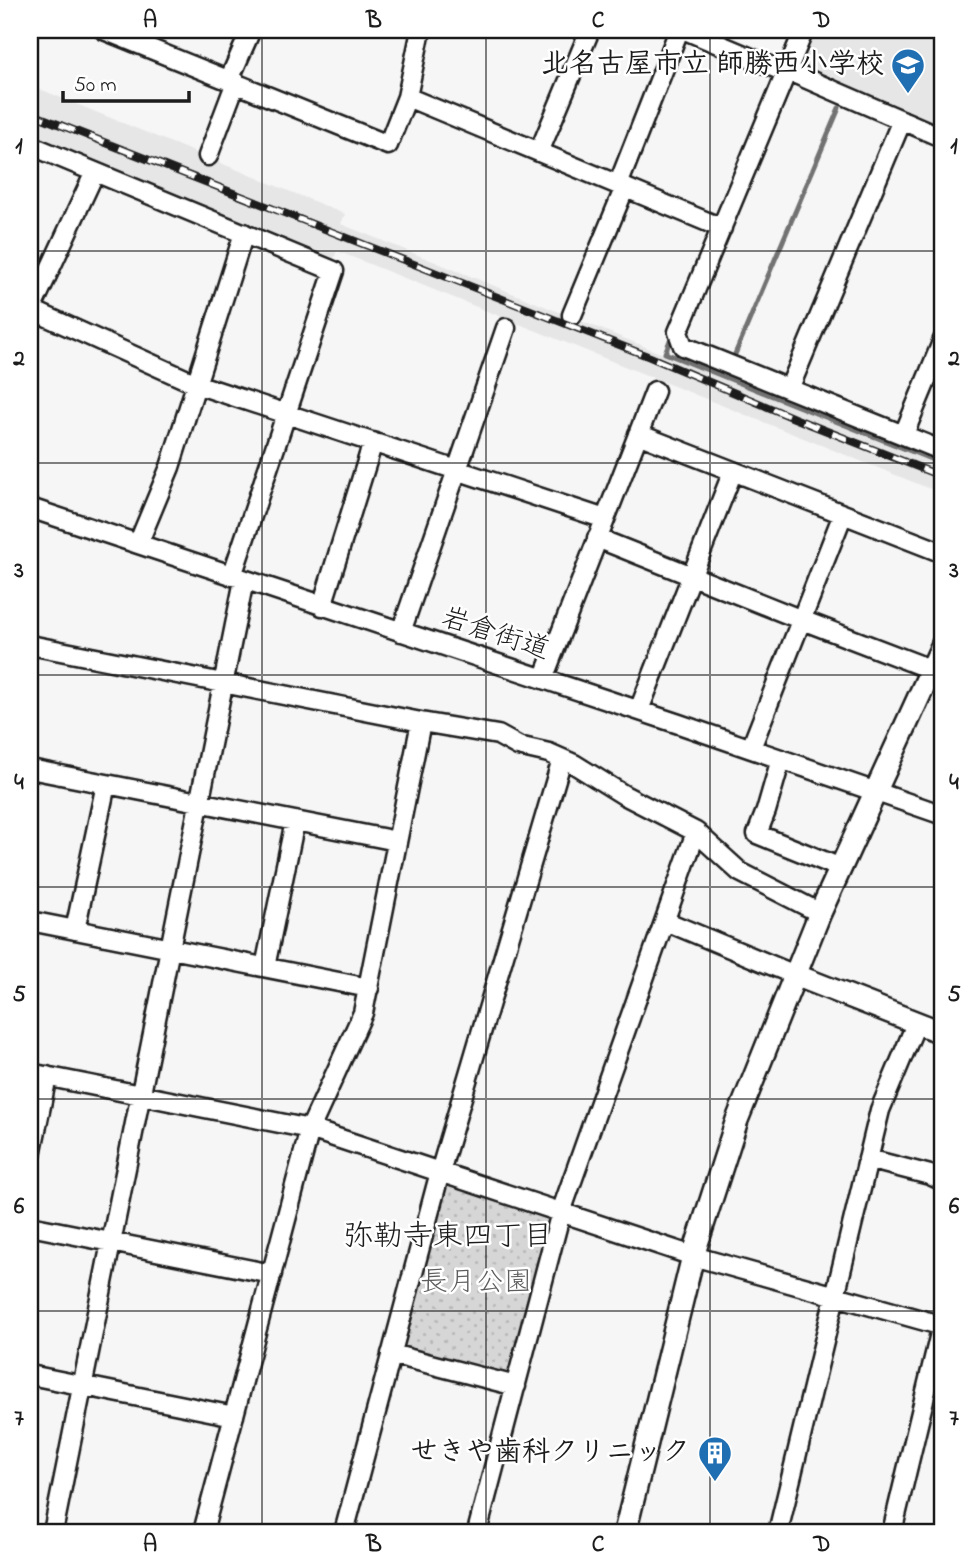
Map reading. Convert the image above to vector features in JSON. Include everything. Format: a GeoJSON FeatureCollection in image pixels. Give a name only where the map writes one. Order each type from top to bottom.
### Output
{"type":"FeatureCollection","features":[{"type":"Feature","properties":{"kind":"street"},"geometry":{"type":"LineString","coordinates":[[104,30],[388,145],[407,97],[421,30]]}},
{"type":"Feature","properties":{"kind":"street"},"geometry":{"type":"LineString","coordinates":[[208,156],[251,30]]}},
{"type":"Feature","properties":{"kind":"street"},"geometry":{"type":"LineString","coordinates":[[540,152],[590,30]]}},
{"type":"Feature","properties":{"kind":"street"},"geometry":{"type":"LineString","coordinates":[[572,315],[679,30]]}},
{"type":"Feature","properties":{"kind":"street"},"geometry":{"type":"LineString","coordinates":[[685,30],[787,73],[791,72],[943,138]]}},
{"type":"Feature","properties":{"kind":"street"},"geometry":{"type":"LineString","coordinates":[[804,30],[678,332],[683,346],[943,450]]}},
{"type":"Feature","properties":{"kind":"street"},"geometry":{"type":"LineString","coordinates":[[407,97],[722,228]]}},
{"type":"Feature","properties":{"kind":"street"},"geometry":{"type":"LineString","coordinates":[[789,388],[902,120]]}},
{"type":"Feature","properties":{"kind":"street"},"geometry":{"type":"LineString","coordinates":[[30,145],[334,271],[286,414],[238,578],[224,683],[54,1532]]}},
{"type":"Feature","properties":{"kind":"street"},"geometry":{"type":"LineString","coordinates":[[95,172],[30,310],[196,384],[605,519]]}},
{"type":"Feature","properties":{"kind":"street"},"geometry":{"type":"LineString","coordinates":[[138,544],[170,467],[244,233]]}},
{"type":"Feature","properties":{"kind":"street"},"geometry":{"type":"LineString","coordinates":[[401,632],[506,328]]}},
{"type":"Feature","properties":{"kind":"street"},"geometry":{"type":"LineString","coordinates":[[904,434],[943,340]]}},
{"type":"Feature","properties":{"kind":"street"},"geometry":{"type":"LineString","coordinates":[[543,679],[654,391]]}},
{"type":"Feature","properties":{"kind":"street"},"geometry":{"type":"LineString","coordinates":[[638,434],[943,553]]}},
{"type":"Feature","properties":{"kind":"street"},"geometry":{"type":"LineString","coordinates":[[321,606],[373,442]]}},
{"type":"Feature","properties":{"kind":"street"},"geometry":{"type":"LineString","coordinates":[[639,710],[733,471]]}},
{"type":"Feature","properties":{"kind":"street","name":"岩倉街道"},"geometry":{"type":"LineString","coordinates":[[30,508],[639,710],[943,815]]}},
{"type":"Feature","properties":{"kind":"street"},"geometry":{"type":"LineString","coordinates":[[751,748],[843,514]]}},
{"type":"Feature","properties":{"kind":"street"},"geometry":{"type":"LineString","coordinates":[[597,538],[937,672]]}},
{"type":"Feature","properties":{"kind":"street"},"geometry":{"type":"LineString","coordinates":[[625,1532],[693,1256],[737,1120],[820,913],[876,791],[937,672],[943,644]]}},
{"type":"Feature","properties":{"kind":"street"},"geometry":{"type":"LineString","coordinates":[[30,645],[498,735],[518,746],[550,752],[624,795],[696,832],[740,872],[820,913]]}},
{"type":"Feature","properties":{"kind":"street"},"geometry":{"type":"LineString","coordinates":[[203,1532],[310,1129],[363,1013],[421,722]]}},
{"type":"Feature","properties":{"kind":"street"},"geometry":{"type":"LineString","coordinates":[[344,1532],[440,1172],[562,759]]}},
{"type":"Feature","properties":{"kind":"street"},"geometry":{"type":"LineString","coordinates":[[781,759],[757,834],[841,868]]}},
{"type":"Feature","properties":{"kind":"street"},"geometry":{"type":"LineString","coordinates":[[30,769],[397,841]]}},
{"type":"Feature","properties":{"kind":"street"},"geometry":{"type":"LineString","coordinates":[[75,930],[106,784]]}},
{"type":"Feature","properties":{"kind":"street"},"geometry":{"type":"LineString","coordinates":[[265,967],[295,821]]}},
{"type":"Feature","properties":{"kind":"street"},"geometry":{"type":"LineString","coordinates":[[477,1532],[561,1212],[696,832]]}},
{"type":"Feature","properties":{"kind":"street"},"geometry":{"type":"LineString","coordinates":[[30,921],[369,988]]}},
{"type":"Feature","properties":{"kind":"street"},"geometry":{"type":"LineString","coordinates":[[665,921],[943,1033]]}},
{"type":"Feature","properties":{"kind":"street"},"geometry":{"type":"LineString","coordinates":[[778,1532],[880,1110],[916,1024]]}},
{"type":"Feature","properties":{"kind":"street"},"geometry":{"type":"LineString","coordinates":[[30,1160],[38,1074],[310,1129],[693,1256],[942,1326],[892,1532]]}},
{"type":"Feature","properties":{"kind":"street"},"geometry":{"type":"LineString","coordinates":[[868,1158],[943,1181]]}},
{"type":"Feature","properties":{"kind":"street"},"geometry":{"type":"LineString","coordinates":[[30,1226],[272,1274]]}},
{"type":"Feature","properties":{"kind":"street"},"geometry":{"type":"LineString","coordinates":[[391,1354],[516,1386]]}},
{"type":"Feature","properties":{"kind":"street"},"geometry":{"type":"LineString","coordinates":[[30,1375],[234,1416]]}},
{"type":"Feature","properties":{"kind":"shaded area","name":"北名古屋市立 師勝西小学校"},"geometry":{"type":"Polygon","coordinates":[[[815,30],[943,30],[943,126],[802,64],[815,30]]]}},
{"type":"Feature","properties":{"kind":"shaded area"},"geometry":{"type":"Polygon","coordinates":[[[30,85],[345,214],[341,224],[943,467],[943,494],[337,251],[333,261],[30,142],[30,85]]]}},
{"type":"Feature","properties":{"kind":"green space","name":"長月公園"},"geometry":{"type":"Polygon","coordinates":[[[444,1184],[551,1219],[511,1374],[504,1378],[406,1353],[402,1347],[444,1184]]]}},
{"type":"Feature","properties":{"kind":"waterway"},"geometry":{"type":"LineString","coordinates":[[733,359],[839,108]]}},
{"type":"Feature","properties":{"kind":"waterway"},"geometry":{"type":"LineString","coordinates":[[673,333],[665,353],[943,464]]}},
{"type":"Feature","properties":{"kind":"railway"},"geometry":{"type":"LineString","coordinates":[[30,113],[650,357],[943,477]]}},
{"type":"Feature","properties":{"kind":"place","name":"北名古屋市立 師勝西小学校"},"geometry":{"type":"Point","coordinates":[908,95]}},
{"type":"Feature","properties":{"kind":"place","name":"せきや歯科クリニック"},"geometry":{"type":"Point","coordinates":[715,1483]}},
{"type":"Feature","properties":{"kind":"district","name":"弥勒寺東四丁目"},"geometry":{"type":"Point","coordinates":[448,1238]}}]}
